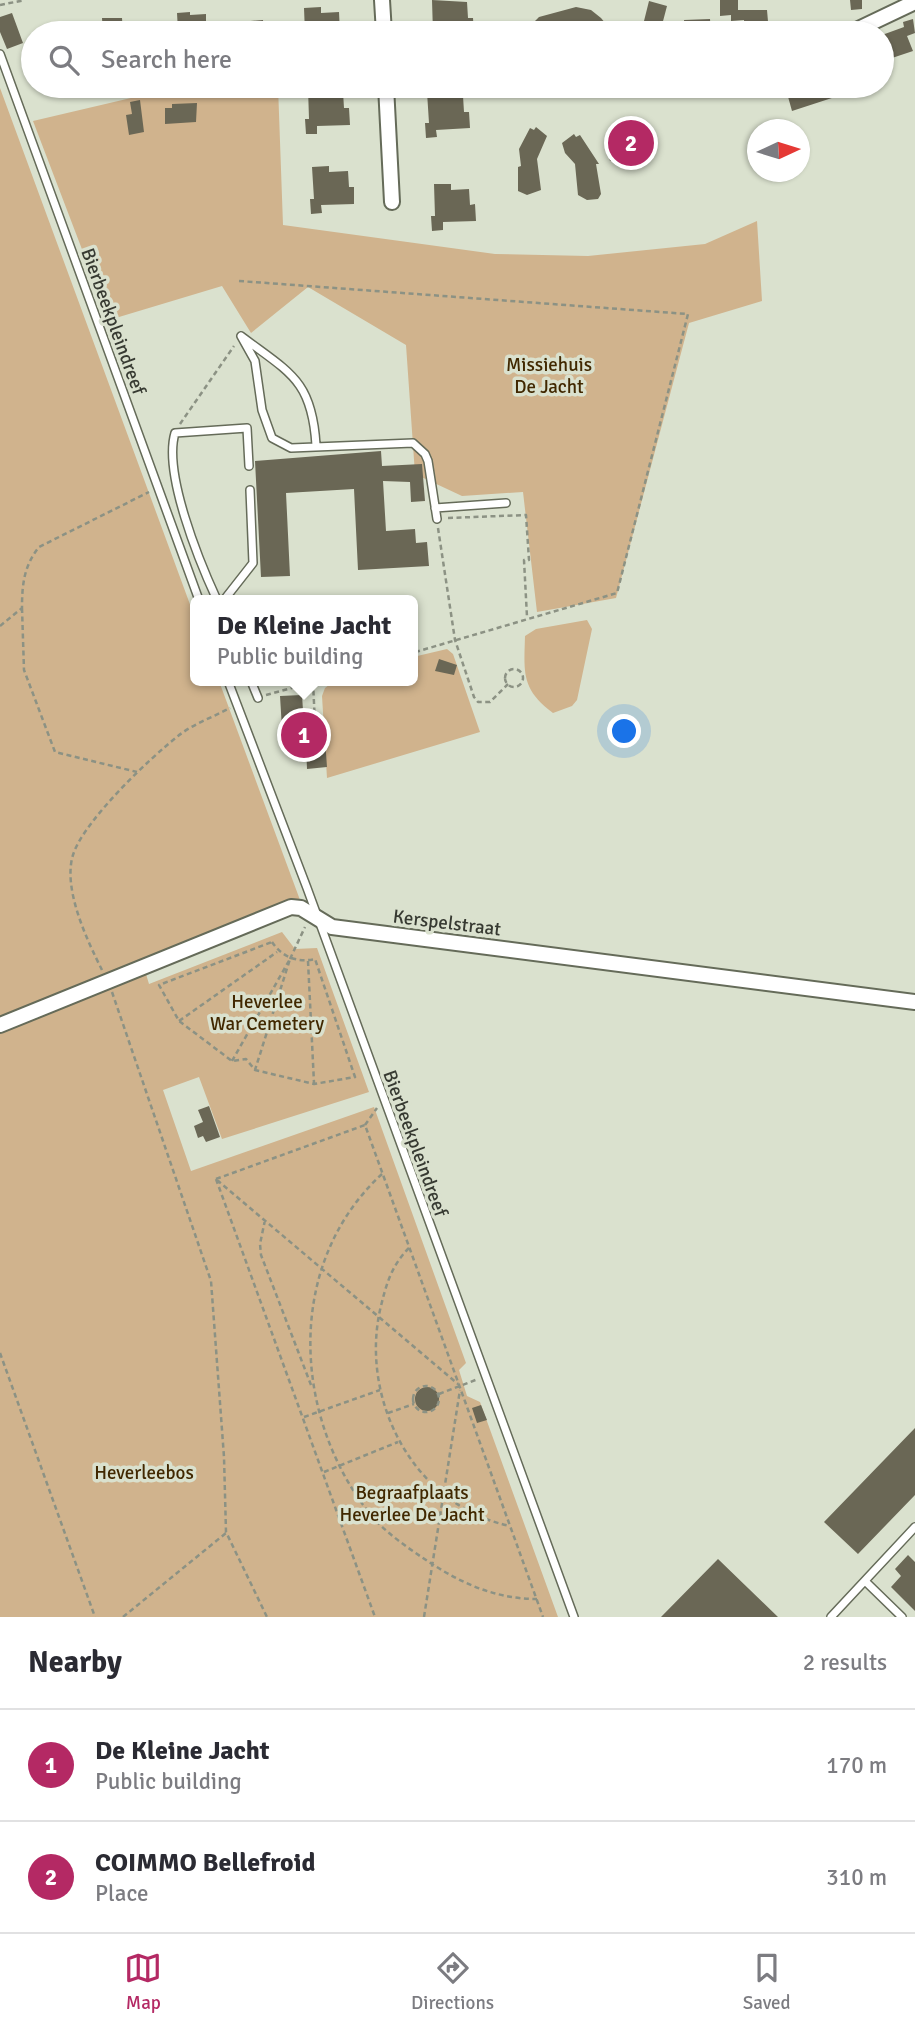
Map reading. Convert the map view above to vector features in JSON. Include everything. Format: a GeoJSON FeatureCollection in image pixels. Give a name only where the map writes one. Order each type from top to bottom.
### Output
{"type":"FeatureCollection","features":[{"type":"Feature","properties":{"kind":"street"},"geometry":{"type":"LineString","coordinates":[[382,0],[383,21]]}},
{"type":"Feature","properties":{"kind":"street"},"geometry":{"type":"LineString","coordinates":[[875,21],[915,2]]}},
{"type":"Feature","properties":{"kind":"street"},"geometry":{"type":"LineString","coordinates":[[387,98],[392,202]]}},
{"type":"Feature","properties":{"kind":"street","name":"Kerspelstraat"},"geometry":{"type":"LineString","coordinates":[[0,1025],[291,906],[301,908],[332,927],[915,1002]]}},
{"type":"Feature","properties":{"kind":"lane","name":"Bierbeekpleindreef"},"geometry":{"type":"LineString","coordinates":[[0,54],[197,595]]}},
{"type":"Feature","properties":{"kind":"lane"},"geometry":{"type":"LineString","coordinates":[[241,336],[303,387],[315,422],[316,445]]}},
{"type":"Feature","properties":{"kind":"lane"},"geometry":{"type":"LineString","coordinates":[[241,336],[255,361],[262,410],[272,438],[291,448],[413,443],[425,454],[428,461],[437,519]]}},
{"type":"Feature","properties":{"kind":"lane"},"geometry":{"type":"LineString","coordinates":[[214,595],[173,480],[174,433],[247,428],[249,466]]}},
{"type":"Feature","properties":{"kind":"lane"},"geometry":{"type":"LineString","coordinates":[[228,595],[253,563],[250,490]]}},
{"type":"Feature","properties":{"kind":"lane"},"geometry":{"type":"LineString","coordinates":[[435,508],[506,503]]}},
{"type":"Feature","properties":{"kind":"lane","name":"Bierbeekpleindreef"},"geometry":{"type":"LineString","coordinates":[[230,686],[574,1617]]}},
{"type":"Feature","properties":{"kind":"lane"},"geometry":{"type":"LineString","coordinates":[[253,686],[258,698]]}},
{"type":"Feature","properties":{"kind":"lane"},"geometry":{"type":"LineString","coordinates":[[831,1617],[914,1530]]}},
{"type":"Feature","properties":{"kind":"lane"},"geometry":{"type":"LineString","coordinates":[[866,1583],[902,1617]]}},
{"type":"Feature","properties":{"kind":"path"},"geometry":{"type":"LineString","coordinates":[[0,5],[25,0]]}},
{"type":"Feature","properties":{"kind":"path"},"geometry":{"type":"LineString","coordinates":[[239,281],[688,314],[617,593],[418,651]]}},
{"type":"Feature","properties":{"kind":"path"},"geometry":{"type":"LineString","coordinates":[[174,433],[241,336]]}},
{"type":"Feature","properties":{"kind":"path"},"geometry":{"type":"LineString","coordinates":[[137,772],[55,752],[24,670],[22,586],[27,562],[39,547],[158,487]]}},
{"type":"Feature","properties":{"kind":"path"},"geometry":{"type":"LineString","coordinates":[[508,684],[490,702],[478,702],[455,640],[437,519],[526,515],[529,560],[524,560],[527,619]]}},
{"type":"Feature","properties":{"kind":"path"},"geometry":{"type":"LineString","coordinates":[[0,626],[22,608]]}},
{"type":"Feature","properties":{"kind":"path"},"geometry":{"type":"LineString","coordinates":[[517,670],[522,674],[520,684],[515,687],[508,684],[505,679],[509,671],[517,670]]}},
{"type":"Feature","properties":{"kind":"path"},"geometry":{"type":"LineString","coordinates":[[258,698],[298,686]]}},
{"type":"Feature","properties":{"kind":"path"},"geometry":{"type":"LineString","coordinates":[[315,686],[315,724]]}},
{"type":"Feature","properties":{"kind":"path"},"geometry":{"type":"LineString","coordinates":[[236,705],[180,734],[137,772],[92,823],[74,853],[72,895],[87,939],[108,982],[211,1281],[226,1532],[267,1617]]}},
{"type":"Feature","properties":{"kind":"path"},"geometry":{"type":"LineString","coordinates":[[232,1061],[314,918]]}},
{"type":"Feature","properties":{"kind":"path"},"geometry":{"type":"LineString","coordinates":[[272,942],[278,951],[290,959],[315,959],[355,1077],[314,1084],[255,1070],[246,1059],[232,1061],[180,1021],[159,985],[272,942]]}},
{"type":"Feature","properties":{"kind":"path"},"geometry":{"type":"LineString","coordinates":[[180,1021],[278,951]]}},
{"type":"Feature","properties":{"kind":"path"},"geometry":{"type":"LineString","coordinates":[[255,1070],[290,959]]}},
{"type":"Feature","properties":{"kind":"path"},"geometry":{"type":"LineString","coordinates":[[308,961],[314,1084]]}},
{"type":"Feature","properties":{"kind":"path"},"geometry":{"type":"LineString","coordinates":[[216,1179],[365,1125],[383,1100]]}},
{"type":"Feature","properties":{"kind":"path"},"geometry":{"type":"LineString","coordinates":[[365,1125],[543,1617]]}},
{"type":"Feature","properties":{"kind":"path"},"geometry":{"type":"LineString","coordinates":[[312,1388],[311,1322],[323,1270],[352,1210],[368,1187],[382,1174]]}},
{"type":"Feature","properties":{"kind":"path"},"geometry":{"type":"LineString","coordinates":[[216,1179],[460,1387]]}},
{"type":"Feature","properties":{"kind":"path"},"geometry":{"type":"LineString","coordinates":[[216,1179],[375,1617]]}},
{"type":"Feature","properties":{"kind":"path"},"geometry":{"type":"LineString","coordinates":[[265,1220],[261,1226],[261,1255],[312,1388],[338,1466],[372,1516],[434,1565],[483,1591],[512,1599],[537,1599]]}},
{"type":"Feature","properties":{"kind":"path"},"geometry":{"type":"LineString","coordinates":[[409,1248],[395,1261],[379,1317],[375,1349],[380,1390],[387,1414],[398,1442],[427,1480],[486,1521],[510,1527]]}},
{"type":"Feature","properties":{"kind":"path"},"geometry":{"type":"LineString","coordinates":[[0,1353],[95,1617]]}},
{"type":"Feature","properties":{"kind":"path"},"geometry":{"type":"LineString","coordinates":[[439,1394],[486,1377]]}},
{"type":"Feature","properties":{"kind":"path"},"geometry":{"type":"LineString","coordinates":[[420,1387],[433,1388],[439,1394],[439,1402],[431,1412],[423,1413],[414,1404],[414,1394],[420,1387]]}},
{"type":"Feature","properties":{"kind":"path"},"geometry":{"type":"LineString","coordinates":[[424,1617],[460,1387]]}},
{"type":"Feature","properties":{"kind":"path"},"geometry":{"type":"LineString","coordinates":[[303,1418],[380,1390]]}},
{"type":"Feature","properties":{"kind":"path"},"geometry":{"type":"LineString","coordinates":[[387,1414],[414,1404]]}},
{"type":"Feature","properties":{"kind":"path"},"geometry":{"type":"LineString","coordinates":[[323,1472],[398,1442]]}},
{"type":"Feature","properties":{"kind":"path"},"geometry":{"type":"LineString","coordinates":[[122,1617],[226,1532]]}},
{"type":"Feature","properties":{"kind":"green space","name":"Heverleebos"},"geometry":{"type":"Polygon","coordinates":[[[0,88],[190,604],[190,686],[221,686],[300,900],[142,961],[149,984],[282,932],[295,949],[317,948],[369,1092],[222,1139],[199,1077],[163,1090],[191,1171],[374,1107],[466,1363],[459,1370],[467,1396],[480,1402],[558,1617],[0,1617],[0,88]]]}},
{"type":"Feature","properties":{"kind":"green space","name":"Missiehuis De Jacht"},"geometry":{"type":"Polygon","coordinates":[[[131,98],[278,98],[283,225],[495,254],[588,256],[705,244],[757,221],[762,301],[689,323],[616,598],[537,612],[523,492],[462,496],[415,474],[406,345],[308,287],[251,333],[222,286],[109,320],[33,121],[131,98]]]}},
{"type":"Feature","properties":{"kind":"green space"},"geometry":{"type":"Polygon","coordinates":[[[587,620],[592,629],[577,700],[572,706],[553,713],[530,688],[524,660],[525,636],[536,629],[587,620]]]}},
{"type":"Feature","properties":{"kind":"green space"},"geometry":{"type":"Polygon","coordinates":[[[447,649],[453,654],[480,732],[327,778],[322,696],[325,688],[418,686],[418,656],[447,649]]]}},
{"type":"Feature","properties":{"kind":"building"},"geometry":{"type":"Polygon","coordinates":[[[432,0],[467,2],[468,18],[473,18],[473,21],[433,21],[432,0]]]}},
{"type":"Feature","properties":{"kind":"building"},"geometry":{"type":"Polygon","coordinates":[[[720,0],[738,0],[738,10],[767,10],[768,21],[731,21],[731,15],[720,16],[720,0]]]}},
{"type":"Feature","properties":{"kind":"building"},"geometry":{"type":"Polygon","coordinates":[[[850,0],[862,0],[862,9],[851,10],[850,0]]]}},
{"type":"Feature","properties":{"kind":"building"},"geometry":{"type":"Polygon","coordinates":[[[649,1],[667,6],[663,21],[644,21],[649,1]]]}},
{"type":"Feature","properties":{"kind":"building"},"geometry":{"type":"Polygon","coordinates":[[[321,7],[321,13],[339,12],[339,21],[305,21],[304,8],[321,7]]]}},
{"type":"Feature","properties":{"kind":"building"},"geometry":{"type":"Polygon","coordinates":[[[576,7],[591,10],[604,21],[535,21],[539,17],[576,7]]]}},
{"type":"Feature","properties":{"kind":"building"},"geometry":{"type":"Polygon","coordinates":[[[12,13],[21,44],[7,49],[0,32],[0,17],[12,13]]]}},
{"type":"Feature","properties":{"kind":"building"},"geometry":{"type":"Polygon","coordinates":[[[177,13],[206,14],[206,21],[177,21],[177,13]]]}},
{"type":"Feature","properties":{"kind":"building"},"geometry":{"type":"Polygon","coordinates":[[[102,18],[122,18],[122,21],[102,21],[102,18]]]}},
{"type":"Feature","properties":{"kind":"building"},"geometry":{"type":"Polygon","coordinates":[[[710,19],[710,21],[684,21],[710,19]]]}},
{"type":"Feature","properties":{"kind":"building"},"geometry":{"type":"Polygon","coordinates":[[[913,19],[915,33],[907,36],[913,51],[894,57],[894,31],[904,27],[903,22],[913,19]]]}},
{"type":"Feature","properties":{"kind":"building"},"geometry":{"type":"Polygon","coordinates":[[[308,98],[343,98],[344,108],[349,108],[350,125],[317,126],[317,134],[306,134],[305,119],[309,119],[308,98]]]}},
{"type":"Feature","properties":{"kind":"building"},"geometry":{"type":"Polygon","coordinates":[[[427,98],[463,98],[464,112],[469,112],[470,128],[436,130],[437,137],[426,138],[425,123],[429,123],[427,98]]]}},
{"type":"Feature","properties":{"kind":"building"},"geometry":{"type":"Polygon","coordinates":[[[788,98],[832,98],[792,111],[788,98]]]}},
{"type":"Feature","properties":{"kind":"building"},"geometry":{"type":"Polygon","coordinates":[[[140,100],[144,132],[129,135],[126,115],[132,114],[130,102],[140,100]]]}},
{"type":"Feature","properties":{"kind":"building"},"geometry":{"type":"Polygon","coordinates":[[[197,103],[196,122],[165,124],[165,108],[172,108],[172,104],[197,103]]]}},
{"type":"Feature","properties":{"kind":"building"},"geometry":{"type":"Polygon","coordinates":[[[536,127],[547,136],[537,159],[541,190],[527,195],[518,191],[518,167],[521,166],[519,149],[530,128],[534,130],[536,127]]]}},
{"type":"Feature","properties":{"kind":"building"},"geometry":{"type":"Polygon","coordinates":[[[633,128],[635,136],[641,135],[644,150],[638,152],[639,155],[610,161],[605,142],[616,130],[633,128]]]}},
{"type":"Feature","properties":{"kind":"building"},"geometry":{"type":"Polygon","coordinates":[[[574,134],[576,137],[580,135],[599,164],[596,164],[601,194],[598,199],[587,200],[578,195],[575,164],[565,153],[562,143],[574,134]]]}},
{"type":"Feature","properties":{"kind":"building"},"geometry":{"type":"Polygon","coordinates":[[[329,166],[329,172],[348,171],[349,187],[354,187],[354,204],[321,205],[322,213],[311,214],[310,199],[314,199],[312,167],[329,166]]]}},
{"type":"Feature","properties":{"kind":"building"},"geometry":{"type":"Polygon","coordinates":[[[434,184],[451,184],[451,190],[469,189],[470,205],[475,204],[476,221],[443,222],[443,230],[432,231],[431,216],[435,216],[434,184]]]}},
{"type":"Feature","properties":{"kind":"building"},"geometry":{"type":"Polygon","coordinates":[[[381,451],[382,466],[422,464],[425,501],[411,502],[410,482],[383,481],[386,531],[415,529],[416,543],[427,542],[429,566],[358,570],[354,489],[286,493],[290,576],[261,577],[255,461],[381,451]]]}},
{"type":"Feature","properties":{"kind":"building"},"geometry":{"type":"Polygon","coordinates":[[[439,659],[457,665],[454,675],[435,671],[439,659]]]}},
{"type":"Feature","properties":{"kind":"building"},"geometry":{"type":"Polygon","coordinates":[[[302,695],[304,726],[324,725],[327,767],[307,769],[306,744],[283,745],[280,696],[302,695]]]}},
{"type":"Feature","properties":{"kind":"building"},"geometry":{"type":"Polygon","coordinates":[[[209,1106],[220,1137],[206,1142],[203,1136],[198,1138],[194,1126],[203,1122],[198,1110],[209,1106]]]}},
{"type":"Feature","properties":{"kind":"building"},"geometry":{"type":"Polygon","coordinates":[[[427,1387],[438,1394],[439,1399],[432,1410],[427,1411],[416,1404],[415,1399],[422,1388],[427,1387]]]}},
{"type":"Feature","properties":{"kind":"building"},"geometry":{"type":"Polygon","coordinates":[[[481,1405],[487,1420],[477,1423],[472,1408],[481,1405]]]}},
{"type":"Feature","properties":{"kind":"building"},"geometry":{"type":"Polygon","coordinates":[[[915,1428],[915,1495],[858,1554],[824,1522],[915,1428]]]}},
{"type":"Feature","properties":{"kind":"building"},"geometry":{"type":"Polygon","coordinates":[[[908,1555],[915,1562],[915,1611],[891,1587],[901,1576],[895,1569],[908,1555]]]}},
{"type":"Feature","properties":{"kind":"building"},"geometry":{"type":"Polygon","coordinates":[[[718,1559],[778,1617],[661,1617],[718,1559]]]}},
{"type":"Feature","properties":{"kind":"place","name":"COIMMO Bellefroid"},"geometry":{"type":"Point","coordinates":[631,143]}},
{"type":"Feature","properties":{"kind":"place","name":"De Kleine Jacht"},"geometry":{"type":"Point","coordinates":[304,735]}},
{"type":"Feature","properties":{"kind":"park label","name":"Heverlee War Cemetery"},"geometry":{"type":"Point","coordinates":[267,1012]}},
{"type":"Feature","properties":{"kind":"park label","name":"Begraafplaats Heverlee De Jacht"},"geometry":{"type":"Point","coordinates":[412,1503]}}]}
